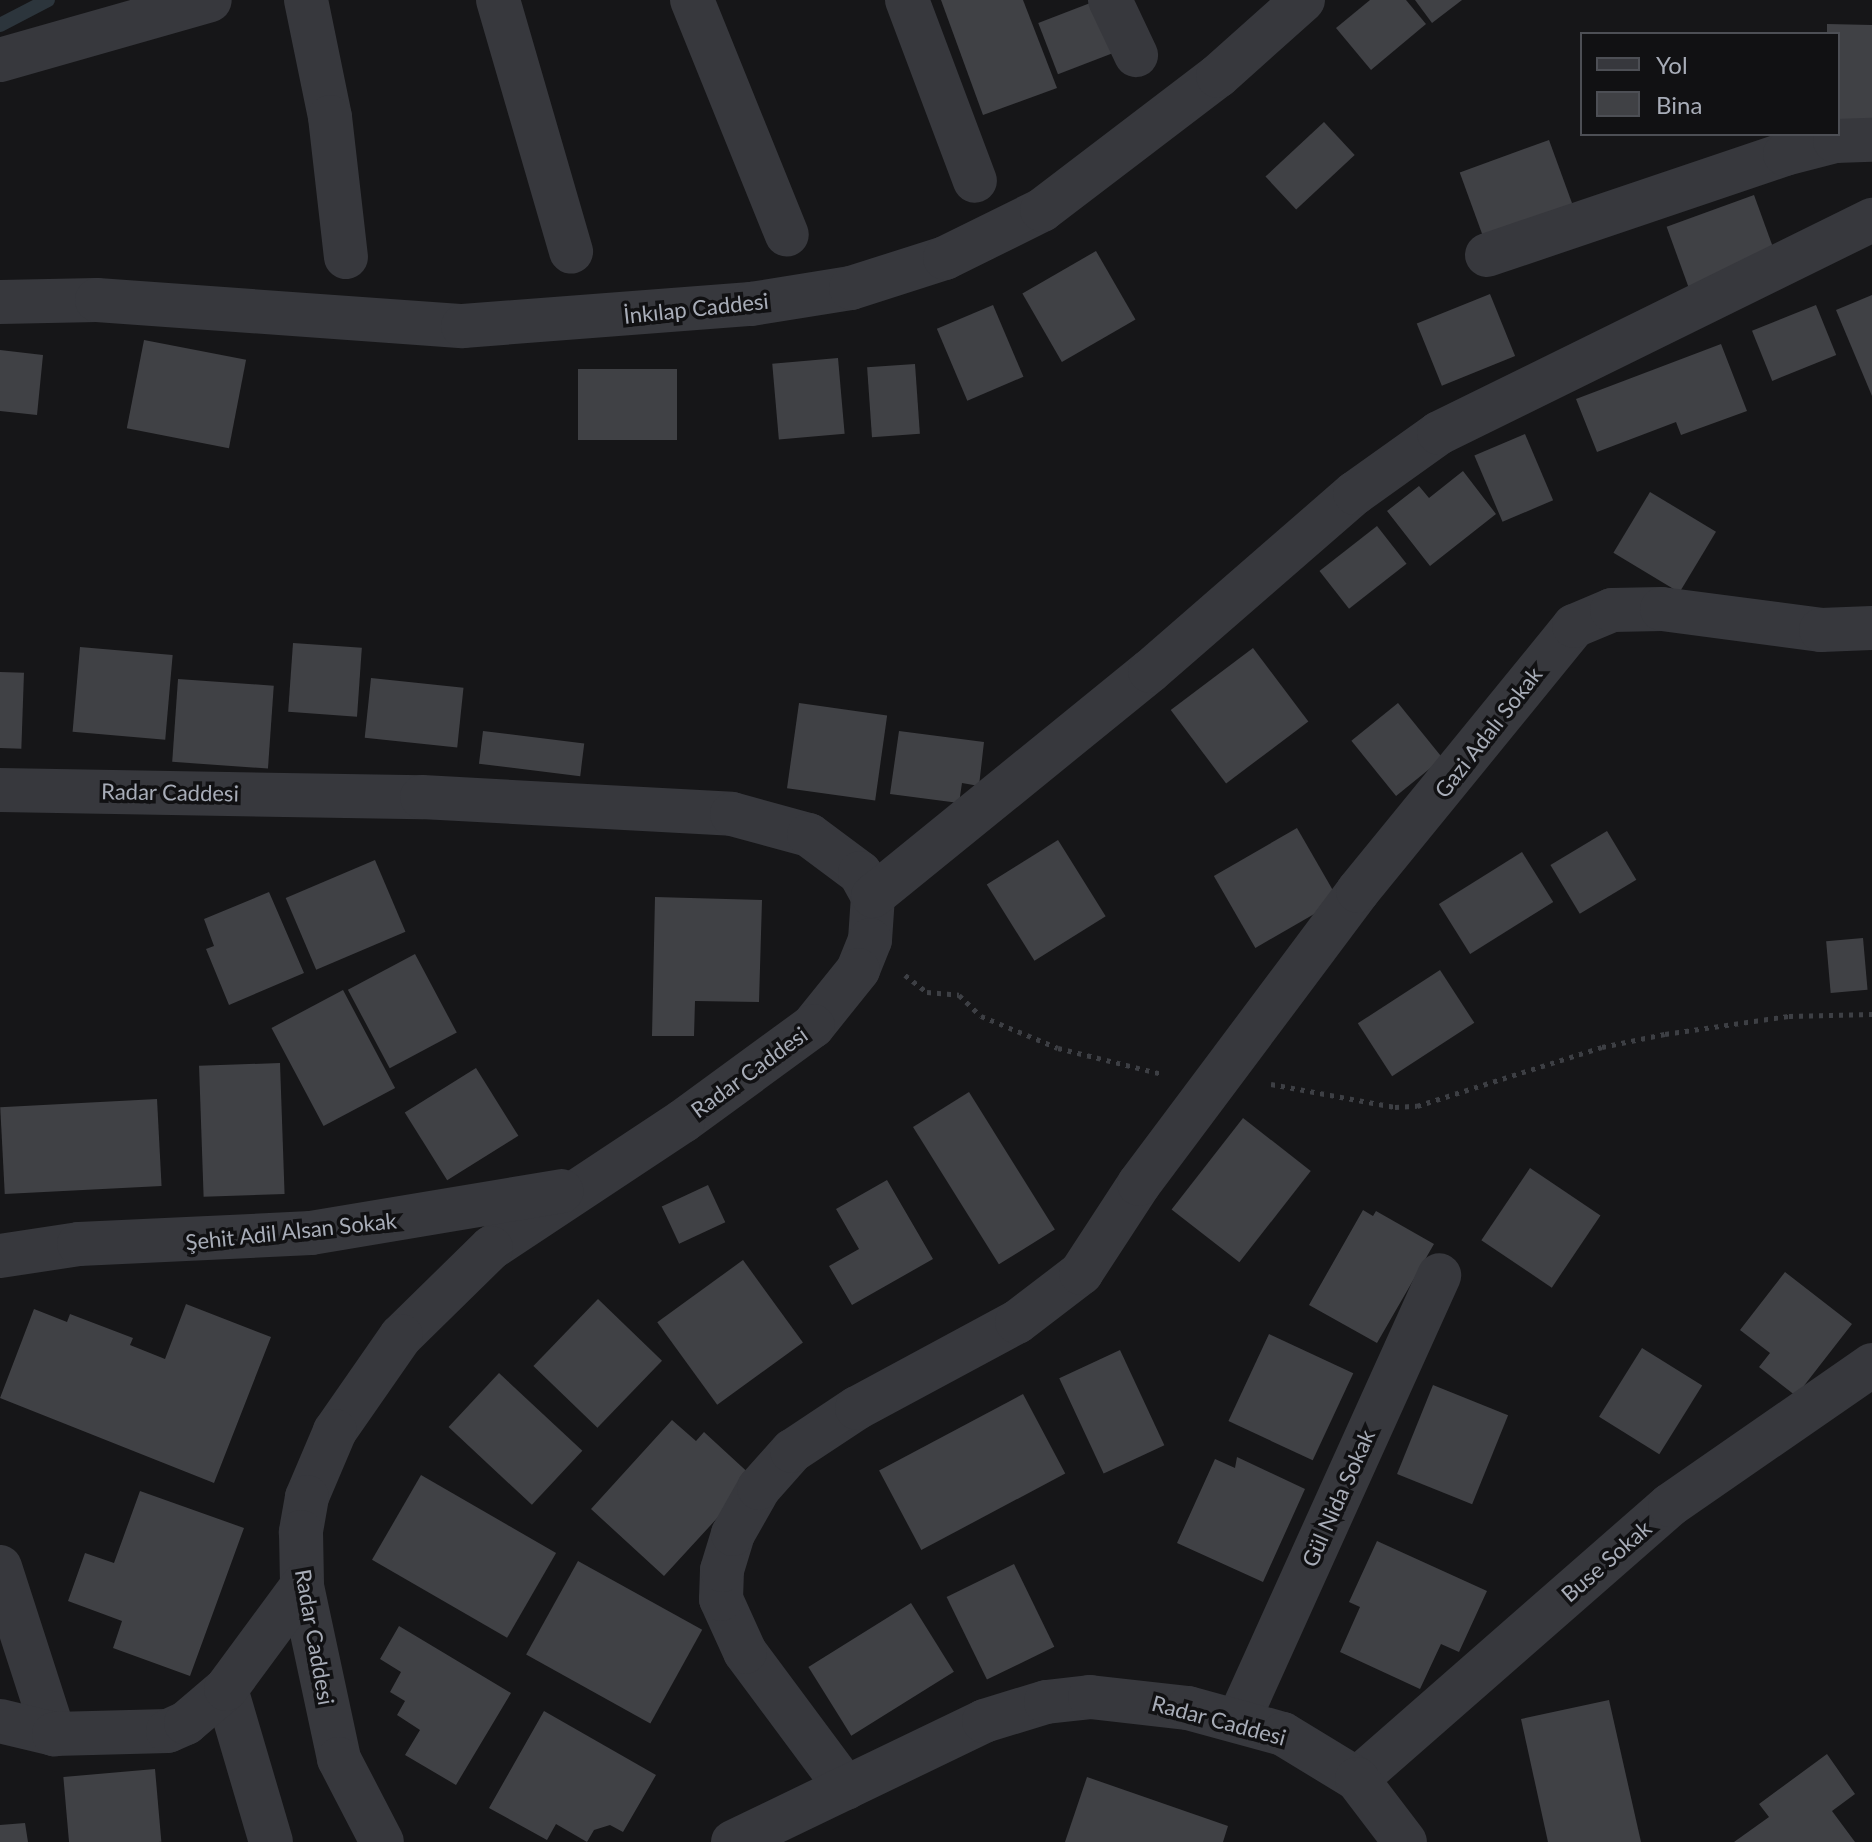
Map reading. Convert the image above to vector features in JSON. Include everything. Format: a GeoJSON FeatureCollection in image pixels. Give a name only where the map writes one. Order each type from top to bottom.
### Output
{"type":"FeatureCollection","features":[{"type":"Feature","properties":{"kind":"street"},"geometry":{"type":"LineString","coordinates":[[0,60],[210,0]]}},
{"type":"Feature","properties":{"kind":"street"},"geometry":{"type":"LineString","coordinates":[[306,0],[330,117],[346,257]]}},
{"type":"Feature","properties":{"kind":"street"},"geometry":{"type":"LineString","coordinates":[[498,0],[571,252]]}},
{"type":"Feature","properties":{"kind":"street"},"geometry":{"type":"LineString","coordinates":[[692,0],[787,235]]}},
{"type":"Feature","properties":{"kind":"street"},"geometry":{"type":"LineString","coordinates":[[907,0],[975,181]]}},
{"type":"Feature","properties":{"kind":"street"},"geometry":{"type":"LineString","coordinates":[[1110,0],[1136,55]]}},
{"type":"Feature","properties":{"kind":"street","name":"İnkılap Caddesi"},"geometry":{"type":"LineString","coordinates":[[0,302],[97,300],[463,326],[751,304],[851,288],[945,258],[1042,210],[1218,76],[1303,0]]}},
{"type":"Feature","properties":{"kind":"street"},"geometry":{"type":"LineString","coordinates":[[1487,255],[1785,154],[1835,141],[1872,140]]}},
{"type":"Feature","properties":{"kind":"street"},"geometry":{"type":"LineString","coordinates":[[873,896],[1150,671],[1355,493],[1439,433],[1872,220]]}},
{"type":"Feature","properties":{"kind":"street","name":"Gazi Adalı Sokak"},"geometry":{"type":"LineString","coordinates":[[846,1788],[730,1624],[721,1599],[722,1570],[733,1534],[759,1488],[811,1437],[1017,1322],[1081,1273],[1139,1184],[1358,891],[1574,626],[1612,610],[1662,609],[1821,630],[1872,628]]}},
{"type":"Feature","properties":{"kind":"street","name":"Radar Caddesi"},"geometry":{"type":"LineString","coordinates":[[0,790],[422,797],[732,814],[809,835],[860,873],[873,896],[870,940],[858,970],[834,1002],[787,1048],[491,1248],[401,1336],[335,1431],[319,1467],[301,1532],[302,1586],[339,1759],[382,1842]]}},
{"type":"Feature","properties":{"kind":"street","name":"Şehit Adil Alsan Sokak"},"geometry":{"type":"LineString","coordinates":[[0,1256],[79,1244],[311,1233],[580,1188]]}},
{"type":"Feature","properties":{"kind":"street","name":"Gül Nida Sokak"},"geometry":{"type":"LineString","coordinates":[[1238,1721],[1439,1275]]}},
{"type":"Feature","properties":{"kind":"street","name":"Buse Sokak"},"geometry":{"type":"LineString","coordinates":[[1357,1779],[1670,1505],[1872,1365]]}},
{"type":"Feature","properties":{"kind":"street"},"geometry":{"type":"LineString","coordinates":[[0,1567],[54,1734]]}},
{"type":"Feature","properties":{"kind":"street"},"geometry":{"type":"LineString","coordinates":[[0,1721],[54,1734],[168,1731],[186,1723],[226,1689],[302,1586]]}},
{"type":"Feature","properties":{"kind":"street"},"geometry":{"type":"LineString","coordinates":[[226,1689],[271,1842]]}},
{"type":"Feature","properties":{"kind":"street","name":"Radar Caddesi"},"geometry":{"type":"LineString","coordinates":[[733,1842],[984,1721],[1046,1702],[1140,1699],[1283,1734],[1357,1779],[1405,1842]]}},
{"type":"Feature","properties":{"kind":"path"},"geometry":{"type":"LineString","coordinates":[[870,940],[927,992],[959,995],[981,1016],[1058,1048],[1148,1073],[1309,1088],[1395,1107],[1417,1106],[1618,1044],[1789,1016],[1872,1014]]}},
{"type":"Feature","properties":{"kind":"building"},"geometry":{"type":"Polygon","coordinates":[[[941,0],[1023,0],[1057,88],[983,115],[941,0]]]}},
{"type":"Feature","properties":{"kind":"building"},"geometry":{"type":"Polygon","coordinates":[[[1098,0],[1118,51],[1058,74],[1038,23],[1098,0]]]}},
{"type":"Feature","properties":{"kind":"building"},"geometry":{"type":"Polygon","coordinates":[[[1370,0],[1406,0],[1426,24],[1371,70],[1336,28],[1370,0]]]}},
{"type":"Feature","properties":{"kind":"building"},"geometry":{"type":"Polygon","coordinates":[[[1415,0],[1462,0],[1432,23],[1415,0]]]}},
{"type":"Feature","properties":{"kind":"building"},"geometry":{"type":"Polygon","coordinates":[[[1827,24],[1872,25],[1872,127],[1840,126],[1840,32],[1827,32],[1827,24]]]}},
{"type":"Feature","properties":{"kind":"building"},"geometry":{"type":"Polygon","coordinates":[[[1324,122],[1355,155],[1296,209],[1265,177],[1324,122]]]}},
{"type":"Feature","properties":{"kind":"building"},"geometry":{"type":"Polygon","coordinates":[[[1549,140],[1573,205],[1483,237],[1460,172],[1549,140]]]}},
{"type":"Feature","properties":{"kind":"building"},"geometry":{"type":"Polygon","coordinates":[[[1754,195],[1776,255],[1688,287],[1667,227],[1754,195]]]}},
{"type":"Feature","properties":{"kind":"building"},"geometry":{"type":"Polygon","coordinates":[[[1096,251],[1136,319],[1062,362],[1022,294],[1096,251]]]}},
{"type":"Feature","properties":{"kind":"building"},"geometry":{"type":"Polygon","coordinates":[[[1490,294],[1515,356],[1442,386],[1417,324],[1490,294]]]}},
{"type":"Feature","properties":{"kind":"building"},"geometry":{"type":"Polygon","coordinates":[[[1872,295],[1872,396],[1836,310],[1872,295]]]}},
{"type":"Feature","properties":{"kind":"building"},"geometry":{"type":"Polygon","coordinates":[[[993,305],[1023,377],[967,401],[937,329],[993,305]]]}},
{"type":"Feature","properties":{"kind":"building"},"geometry":{"type":"Polygon","coordinates":[[[1816,305],[1836,355],[1772,381],[1752,331],[1816,305]]]}},
{"type":"Feature","properties":{"kind":"building"},"geometry":{"type":"Polygon","coordinates":[[[144,340],[246,360],[229,448],[127,428],[144,340]]]}},
{"type":"Feature","properties":{"kind":"building"},"geometry":{"type":"Polygon","coordinates":[[[1721,344],[1747,411],[1681,435],[1676,422],[1597,452],[1576,399],[1721,344]]]}},
{"type":"Feature","properties":{"kind":"building"},"geometry":{"type":"Polygon","coordinates":[[[0,350],[43,355],[37,415],[0,411],[0,350]]]}},
{"type":"Feature","properties":{"kind":"building"},"geometry":{"type":"Polygon","coordinates":[[[838,358],[845,434],[779,439],[772,364],[838,358]]]}},
{"type":"Feature","properties":{"kind":"building"},"geometry":{"type":"Polygon","coordinates":[[[915,364],[920,434],[872,437],[867,367],[915,364]]]}},
{"type":"Feature","properties":{"kind":"building"},"geometry":{"type":"Polygon","coordinates":[[[578,369],[677,369],[677,440],[578,440],[578,369]]]}},
{"type":"Feature","properties":{"kind":"building"},"geometry":{"type":"Polygon","coordinates":[[[1525,434],[1553,500],[1503,522],[1474,455],[1525,434]]]}},
{"type":"Feature","properties":{"kind":"building"},"geometry":{"type":"Polygon","coordinates":[[[1463,471],[1496,514],[1430,566],[1387,511],[1419,486],[1429,498],[1463,471]]]}},
{"type":"Feature","properties":{"kind":"building"},"geometry":{"type":"Polygon","coordinates":[[[1650,492],[1716,532],[1679,593],[1613,553],[1650,492]]]}},
{"type":"Feature","properties":{"kind":"building"},"geometry":{"type":"Polygon","coordinates":[[[1377,526],[1407,564],[1349,609],[1319,571],[1377,526]]]}},
{"type":"Feature","properties":{"kind":"building"},"geometry":{"type":"Polygon","coordinates":[[[293,643],[362,648],[357,717],[288,712],[293,643]]]}},
{"type":"Feature","properties":{"kind":"building"},"geometry":{"type":"Polygon","coordinates":[[[80,647],[173,655],[165,740],[73,732],[80,647]]]}},
{"type":"Feature","properties":{"kind":"building"},"geometry":{"type":"Polygon","coordinates":[[[1253,648],[1308,721],[1226,783],[1171,710],[1253,648]]]}},
{"type":"Feature","properties":{"kind":"building"},"geometry":{"type":"Polygon","coordinates":[[[0,672],[24,673],[21,749],[0,748],[0,672]]]}},
{"type":"Feature","properties":{"kind":"building"},"geometry":{"type":"Polygon","coordinates":[[[371,678],[463,688],[457,747],[365,738],[371,678]]]}},
{"type":"Feature","properties":{"kind":"building"},"geometry":{"type":"Polygon","coordinates":[[[178,679],[274,686],[268,768],[172,762],[178,679]]]}},
{"type":"Feature","properties":{"kind":"building"},"geometry":{"type":"Polygon","coordinates":[[[799,703],[887,715],[875,801],[787,788],[799,703]]]}},
{"type":"Feature","properties":{"kind":"building"},"geometry":{"type":"Polygon","coordinates":[[[1398,703],[1443,758],[1396,796],[1351,741],[1398,703]]]}},
{"type":"Feature","properties":{"kind":"building"},"geometry":{"type":"Polygon","coordinates":[[[483,731],[584,743],[580,776],[479,764],[483,731]]]}},
{"type":"Feature","properties":{"kind":"building"},"geometry":{"type":"Polygon","coordinates":[[[899,731],[984,742],[979,786],[962,783],[959,803],[890,794],[899,731]]]}},
{"type":"Feature","properties":{"kind":"building"},"geometry":{"type":"Polygon","coordinates":[[[1297,828],[1338,900],[1255,948],[1214,876],[1297,828]]]}},
{"type":"Feature","properties":{"kind":"building"},"geometry":{"type":"Polygon","coordinates":[[[1607,831],[1636,880],[1580,914],[1550,865],[1607,831]]]}},
{"type":"Feature","properties":{"kind":"building"},"geometry":{"type":"Polygon","coordinates":[[[1058,840],[1106,916],[1034,961],[987,885],[1058,840]]]}},
{"type":"Feature","properties":{"kind":"building"},"geometry":{"type":"Polygon","coordinates":[[[1522,852],[1553,902],[1470,954],[1439,904],[1522,852]]]}},
{"type":"Feature","properties":{"kind":"building"},"geometry":{"type":"Polygon","coordinates":[[[375,860],[405,932],[316,970],[286,898],[375,860]]]}},
{"type":"Feature","properties":{"kind":"building"},"geometry":{"type":"Polygon","coordinates":[[[269,892],[304,973],[229,1005],[206,949],[214,946],[204,919],[269,892]]]}},
{"type":"Feature","properties":{"kind":"building"},"geometry":{"type":"Polygon","coordinates":[[[655,897],[762,900],[759,1002],[695,1001],[694,1036],[652,1036],[655,897]]]}},
{"type":"Feature","properties":{"kind":"building"},"geometry":{"type":"Polygon","coordinates":[[[1863,938],[1868,990],[1831,993],[1826,941],[1863,938]]]}},
{"type":"Feature","properties":{"kind":"building"},"geometry":{"type":"Polygon","coordinates":[[[415,954],[457,1033],[390,1068],[348,990],[415,954]]]}},
{"type":"Feature","properties":{"kind":"building"},"geometry":{"type":"Polygon","coordinates":[[[1440,970],[1474,1023],[1392,1076],[1358,1023],[1440,970]]]}},
{"type":"Feature","properties":{"kind":"building"},"geometry":{"type":"Polygon","coordinates":[[[343,990],[395,1088],[324,1126],[271,1028],[343,990]]]}},
{"type":"Feature","properties":{"kind":"building"},"geometry":{"type":"Polygon","coordinates":[[[280,1063],[285,1194],[204,1197],[199,1066],[280,1063]]]}},
{"type":"Feature","properties":{"kind":"building"},"geometry":{"type":"Polygon","coordinates":[[[476,1068],[518,1136],[447,1180],[405,1113],[476,1068]]]}},
{"type":"Feature","properties":{"kind":"building"},"geometry":{"type":"Polygon","coordinates":[[[969,1092],[1055,1229],[999,1264],[913,1127],[969,1092]]]}},
{"type":"Feature","properties":{"kind":"building"},"geometry":{"type":"Polygon","coordinates":[[[157,1099],[162,1186],[5,1194],[0,1107],[157,1099]]]}},
{"type":"Feature","properties":{"kind":"building"},"geometry":{"type":"Polygon","coordinates":[[[1243,1118],[1311,1171],[1239,1262],[1172,1209],[1243,1118]]]}},
{"type":"Feature","properties":{"kind":"building"},"geometry":{"type":"Polygon","coordinates":[[[1530,1168],[1600,1216],[1552,1288],[1481,1240],[1530,1168]]]}},
{"type":"Feature","properties":{"kind":"building"},"geometry":{"type":"Polygon","coordinates":[[[887,1180],[933,1259],[852,1305],[829,1266],[859,1249],[836,1209],[887,1180]]]}},
{"type":"Feature","properties":{"kind":"building"},"geometry":{"type":"Polygon","coordinates":[[[708,1185],[725,1222],[679,1244],[662,1207],[708,1185]]]}},
{"type":"Feature","properties":{"kind":"building"},"geometry":{"type":"Polygon","coordinates":[[[1363,1210],[1373,1216],[1376,1211],[1434,1244],[1377,1343],[1309,1305],[1363,1210]]]}},
{"type":"Feature","properties":{"kind":"building"},"geometry":{"type":"Polygon","coordinates":[[[743,1260],[803,1343],[717,1405],[657,1322],[743,1260]]]}},
{"type":"Feature","properties":{"kind":"building"},"geometry":{"type":"Polygon","coordinates":[[[1785,1272],[1852,1324],[1796,1396],[1759,1367],[1770,1353],[1740,1330],[1785,1272]]]}},
{"type":"Feature","properties":{"kind":"building"},"geometry":{"type":"Polygon","coordinates":[[[598,1299],[662,1361],[597,1428],[533,1366],[598,1299]]]}},
{"type":"Feature","properties":{"kind":"building"},"geometry":{"type":"Polygon","coordinates":[[[186,1304],[271,1337],[214,1483],[0,1398],[34,1309],[67,1322],[70,1314],[133,1338],[130,1345],[165,1359],[186,1304]]]}},
{"type":"Feature","properties":{"kind":"building"},"geometry":{"type":"Polygon","coordinates":[[[1269,1334],[1353,1373],[1313,1460],[1228,1421],[1269,1334]]]}},
{"type":"Feature","properties":{"kind":"building"},"geometry":{"type":"Polygon","coordinates":[[[1642,1348],[1702,1386],[1659,1454],[1599,1417],[1642,1348]]]}},
{"type":"Feature","properties":{"kind":"building"},"geometry":{"type":"Polygon","coordinates":[[[1120,1350],[1164,1445],[1104,1473],[1059,1378],[1120,1350]]]}},
{"type":"Feature","properties":{"kind":"building"},"geometry":{"type":"Polygon","coordinates":[[[499,1373],[582,1451],[532,1505],[449,1427],[499,1373]]]}},
{"type":"Feature","properties":{"kind":"building"},"geometry":{"type":"Polygon","coordinates":[[[1433,1385],[1508,1415],[1472,1504],[1397,1474],[1433,1385]]]}},
{"type":"Feature","properties":{"kind":"building"},"geometry":{"type":"Polygon","coordinates":[[[1023,1394],[1065,1473],[921,1550],[879,1471],[1023,1394]]]}},
{"type":"Feature","properties":{"kind":"building"},"geometry":{"type":"Polygon","coordinates":[[[672,1420],[696,1441],[704,1432],[754,1478],[664,1576],[591,1509],[672,1420]]]}},
{"type":"Feature","properties":{"kind":"building"},"geometry":{"type":"Polygon","coordinates":[[[1237,1457],[1305,1489],[1263,1582],[1177,1543],[1215,1459],[1235,1468],[1237,1457]]]}},
{"type":"Feature","properties":{"kind":"building"},"geometry":{"type":"Polygon","coordinates":[[[421,1475],[556,1553],[507,1638],[372,1560],[421,1475]]]}},
{"type":"Feature","properties":{"kind":"building"},"geometry":{"type":"Polygon","coordinates":[[[140,1491],[244,1528],[190,1676],[113,1648],[122,1621],[68,1601],[85,1553],[114,1563],[140,1491]]]}},
{"type":"Feature","properties":{"kind":"building"},"geometry":{"type":"Polygon","coordinates":[[[1377,1541],[1487,1591],[1459,1652],[1441,1644],[1420,1689],[1340,1652],[1360,1607],[1349,1602],[1377,1541]]]}},
{"type":"Feature","properties":{"kind":"building"},"geometry":{"type":"Polygon","coordinates":[[[578,1561],[702,1630],[650,1723],[526,1655],[578,1561]]]}},
{"type":"Feature","properties":{"kind":"building"},"geometry":{"type":"Polygon","coordinates":[[[1014,1564],[1054,1647],[987,1680],[947,1597],[1014,1564]]]}},
{"type":"Feature","properties":{"kind":"building"},"geometry":{"type":"Polygon","coordinates":[[[911,1603],[954,1672],[851,1736],[808,1667],[911,1603]]]}},
{"type":"Feature","properties":{"kind":"building"},"geometry":{"type":"Polygon","coordinates":[[[399,1626],[511,1693],[456,1785],[405,1755],[420,1730],[397,1715],[405,1701],[390,1692],[401,1672],[380,1659],[399,1626]]]}},
{"type":"Feature","properties":{"kind":"building"},"geometry":{"type":"Polygon","coordinates":[[[1609,1700],[1641,1842],[1548,1842],[1521,1719],[1609,1700]]]}},
{"type":"Feature","properties":{"kind":"building"},"geometry":{"type":"Polygon","coordinates":[[[544,1711],[656,1775],[623,1832],[610,1825],[594,1830],[587,1842],[556,1824],[547,1840],[489,1808],[544,1711]]]}},
{"type":"Feature","properties":{"kind":"building"},"geometry":{"type":"Polygon","coordinates":[[[1827,1754],[1855,1794],[1832,1811],[1855,1842],[1734,1842],[1769,1817],[1759,1804],[1827,1754]]]}},
{"type":"Feature","properties":{"kind":"building"},"geometry":{"type":"Polygon","coordinates":[[[155,1769],[161,1842],[69,1842],[63,1777],[155,1769]]]}},
{"type":"Feature","properties":{"kind":"building"},"geometry":{"type":"Polygon","coordinates":[[[1087,1777],[1228,1826],[1223,1842],[1065,1842],[1087,1777]]]}},
{"type":"Feature","properties":{"kind":"building"},"geometry":{"type":"Polygon","coordinates":[[[25,1823],[28,1842],[0,1842],[0,1825],[25,1823]]]}},
{"type":"Feature","properties":{"kind":"waterway"},"geometry":{"type":"LineString","coordinates":[[0,25],[48,0]]}}]}
